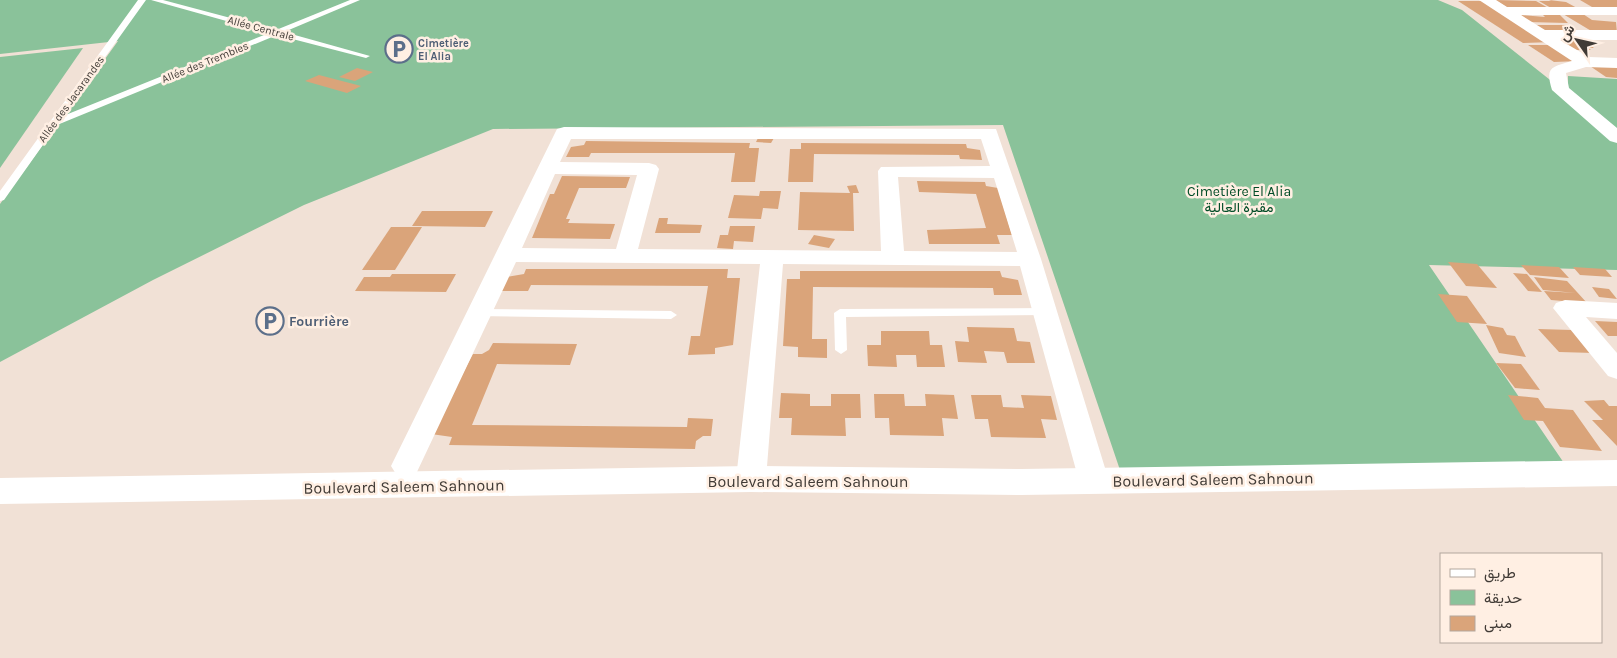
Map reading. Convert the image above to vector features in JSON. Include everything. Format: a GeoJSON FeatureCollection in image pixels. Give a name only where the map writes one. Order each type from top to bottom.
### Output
{"type":"FeatureCollection","features":[{"type":"Feature","properties":{"kind":"street"},"geometry":{"type":"LineString","coordinates":[[1486,0],[1585,62]]}},
{"type":"Feature","properties":{"kind":"street"},"geometry":{"type":"LineString","coordinates":[[1505,11],[1617,11]]}},
{"type":"Feature","properties":{"kind":"street"},"geometry":{"type":"LineString","coordinates":[[1543,36],[1617,35]]}},
{"type":"Feature","properties":{"kind":"street"},"geometry":{"type":"LineString","coordinates":[[1617,63],[1585,62],[1558,70],[1557,78],[1561,90],[1617,137]]}},
{"type":"Feature","properties":{"kind":"street"},"geometry":{"type":"LineString","coordinates":[[406,466],[508,255],[564,133],[989,133],[1030,259],[1094,481]]}},
{"type":"Feature","properties":{"kind":"street"},"geometry":{"type":"LineString","coordinates":[[549,168],[649,169],[625,256]]}},
{"type":"Feature","properties":{"kind":"street"},"geometry":{"type":"LineString","coordinates":[[893,258],[888,171],[1002,172]]}},
{"type":"Feature","properties":{"kind":"street"},"geometry":{"type":"LineString","coordinates":[[508,255],[1030,259]]}},
{"type":"Feature","properties":{"kind":"street"},"geometry":{"type":"LineString","coordinates":[[752,479],[772,257]]}},
{"type":"Feature","properties":{"kind":"street"},"geometry":{"type":"LineString","coordinates":[[1617,311],[1565,308],[1617,370]]}},
{"type":"Feature","properties":{"kind":"street","name":"Boulevard Saleem Sahnoun"},"geometry":{"type":"LineString","coordinates":[[0,491],[752,479],[1094,481],[1617,473]]}},
{"type":"Feature","properties":{"kind":"lane","name":"Allée des Jacarandes"},"geometry":{"type":"LineString","coordinates":[[0,198],[142,0]]}},
{"type":"Feature","properties":{"kind":"lane","name":"Allée Centrale"},"geometry":{"type":"LineString","coordinates":[[155,0],[366,56]]}},
{"type":"Feature","properties":{"kind":"lane","name":"Allée des Trembles"},"geometry":{"type":"LineString","coordinates":[[54,123],[356,0]]}},
{"type":"Feature","properties":{"kind":"lane"},"geometry":{"type":"LineString","coordinates":[[841,350],[840,313],[1045,312]]}},
{"type":"Feature","properties":{"kind":"lane"},"geometry":{"type":"LineString","coordinates":[[480,313],[671,315]]}},
{"type":"Feature","properties":{"kind":"green space","name":"Cimetière El Alia مقبرة العالية"},"geometry":{"type":"Polygon","coordinates":[[[0,0],[1438,0],[1462,10],[1617,133],[1617,270],[1429,265],[1566,466],[1120,470],[1003,125],[493,129],[304,205],[153,280],[0,362],[0,204],[118,41],[0,54],[0,0]]]}},
{"type":"Feature","properties":{"kind":"green space"},"geometry":{"type":"Polygon","coordinates":[[[83,48],[0,168],[0,57],[83,48]]]}},
{"type":"Feature","properties":{"kind":"green space"},"geometry":{"type":"Polygon","coordinates":[[[1568,76],[1617,79],[1617,130],[1568,89],[1568,76]]]}},
{"type":"Feature","properties":{"kind":"building"},"geometry":{"type":"Polygon","coordinates":[[[1495,0],[1536,1],[1550,9],[1508,8],[1495,0]]]}},
{"type":"Feature","properties":{"kind":"building"},"geometry":{"type":"Polygon","coordinates":[[[1549,0],[1566,2],[1577,8],[1551,8],[1539,1],[1551,1],[1549,0]]]}},
{"type":"Feature","properties":{"kind":"building"},"geometry":{"type":"Polygon","coordinates":[[[1580,0],[1617,0],[1617,8],[1592,7],[1580,0]]]}},
{"type":"Feature","properties":{"kind":"building"},"geometry":{"type":"Polygon","coordinates":[[[1458,1],[1485,1],[1552,42],[1523,43],[1458,1]]]}},
{"type":"Feature","properties":{"kind":"building"},"geometry":{"type":"Polygon","coordinates":[[[1541,13],[1559,14],[1568,23],[1527,22],[1521,15],[1545,17],[1541,13]]]}},
{"type":"Feature","properties":{"kind":"building"},"geometry":{"type":"Polygon","coordinates":[[[1563,14],[1583,14],[1592,20],[1616,22],[1617,33],[1593,32],[1563,14]]]}},
{"type":"Feature","properties":{"kind":"building"},"geometry":{"type":"Polygon","coordinates":[[[1536,25],[1567,25],[1579,33],[1546,32],[1536,25]]]}},
{"type":"Feature","properties":{"kind":"building"},"geometry":{"type":"Polygon","coordinates":[[[1560,39],[1582,40],[1594,48],[1588,48],[1591,50],[1574,50],[1560,39]]]}},
{"type":"Feature","properties":{"kind":"building"},"geometry":{"type":"Polygon","coordinates":[[[1528,45],[1553,45],[1580,61],[1554,62],[1528,45]]]}},
{"type":"Feature","properties":{"kind":"building"},"geometry":{"type":"Polygon","coordinates":[[[1587,64],[1617,65],[1617,78],[1606,77],[1587,64]]]}},
{"type":"Feature","properties":{"kind":"building"},"geometry":{"type":"Polygon","coordinates":[[[357,68],[373,72],[355,81],[339,77],[357,68]]]}},
{"type":"Feature","properties":{"kind":"building"},"geometry":{"type":"Polygon","coordinates":[[[319,75],[361,86],[347,93],[305,81],[319,75]]]}},
{"type":"Feature","properties":{"kind":"building"},"geometry":{"type":"Polygon","coordinates":[[[759,136],[774,138],[771,143],[756,142],[759,136]]]}},
{"type":"Feature","properties":{"kind":"building"},"geometry":{"type":"Polygon","coordinates":[[[586,141],[750,143],[749,148],[759,148],[755,182],[731,182],[735,153],[591,153],[589,157],[566,157],[571,147],[584,145],[586,141]]]}},
{"type":"Feature","properties":{"kind":"building"},"geometry":{"type":"Polygon","coordinates":[[[801,143],[966,144],[967,148],[980,150],[982,160],[960,159],[959,155],[814,154],[813,182],[788,182],[790,149],[801,149],[801,143]]]}},
{"type":"Feature","properties":{"kind":"building"},"geometry":{"type":"Polygon","coordinates":[[[562,176],[630,177],[626,188],[579,188],[566,219],[570,219],[568,223],[615,224],[610,239],[532,238],[550,194],[554,194],[562,176]]]}},
{"type":"Feature","properties":{"kind":"building"},"geometry":{"type":"Polygon","coordinates":[[[917,181],[985,182],[986,186],[998,188],[1012,235],[997,235],[1000,244],[929,244],[927,230],[986,228],[976,194],[919,192],[917,181]]]}},
{"type":"Feature","properties":{"kind":"building"},"geometry":{"type":"Polygon","coordinates":[[[856,185],[859,193],[853,193],[854,231],[798,230],[800,192],[850,193],[847,186],[856,185]]]}},
{"type":"Feature","properties":{"kind":"building"},"geometry":{"type":"Polygon","coordinates":[[[760,191],[781,191],[778,209],[763,208],[761,219],[728,218],[734,195],[759,196],[760,191]]]}},
{"type":"Feature","properties":{"kind":"building"},"geometry":{"type":"Polygon","coordinates":[[[422,211],[493,211],[485,227],[412,226],[422,211]]]}},
{"type":"Feature","properties":{"kind":"building"},"geometry":{"type":"Polygon","coordinates":[[[659,218],[668,218],[667,224],[702,225],[700,233],[655,233],[659,218]]]}},
{"type":"Feature","properties":{"kind":"building"},"geometry":{"type":"Polygon","coordinates":[[[730,226],[755,226],[753,242],[734,241],[733,249],[717,248],[720,235],[728,235],[730,226]]]}},
{"type":"Feature","properties":{"kind":"building"},"geometry":{"type":"Polygon","coordinates":[[[391,227],[422,227],[395,270],[362,270],[391,227]]]}},
{"type":"Feature","properties":{"kind":"building"},"geometry":{"type":"Polygon","coordinates":[[[814,235],[835,239],[829,248],[808,244],[814,235]]]}},
{"type":"Feature","properties":{"kind":"building"},"geometry":{"type":"Polygon","coordinates":[[[1448,262],[1477,264],[1497,288],[1466,286],[1448,262]]]}},
{"type":"Feature","properties":{"kind":"building"},"geometry":{"type":"Polygon","coordinates":[[[1521,265],[1559,267],[1569,278],[1530,275],[1521,265]]]}},
{"type":"Feature","properties":{"kind":"building"},"geometry":{"type":"Polygon","coordinates":[[[1573,267],[1605,269],[1612,277],[1580,275],[1573,267]]]}},
{"type":"Feature","properties":{"kind":"building"},"geometry":{"type":"Polygon","coordinates":[[[526,269],[728,269],[727,278],[740,278],[733,345],[715,348],[715,354],[688,355],[691,336],[700,336],[708,286],[531,285],[528,291],[501,291],[507,277],[524,274],[526,269]]]}},
{"type":"Feature","properties":{"kind":"building"},"geometry":{"type":"Polygon","coordinates":[[[800,271],[1000,271],[1002,277],[1018,280],[1022,295],[994,295],[993,288],[813,287],[812,339],[827,339],[827,358],[798,357],[798,347],[783,346],[787,279],[800,279],[800,271]]]}},
{"type":"Feature","properties":{"kind":"building"},"geometry":{"type":"Polygon","coordinates":[[[1513,273],[1527,274],[1542,292],[1528,291],[1513,273]]]}},
{"type":"Feature","properties":{"kind":"building"},"geometry":{"type":"Polygon","coordinates":[[[392,274],[456,274],[446,292],[355,291],[364,277],[390,277],[392,274]]]}},
{"type":"Feature","properties":{"kind":"building"},"geometry":{"type":"Polygon","coordinates":[[[1534,277],[1567,281],[1587,303],[1551,300],[1544,291],[1576,293],[1543,290],[1534,277]]]}},
{"type":"Feature","properties":{"kind":"building"},"geometry":{"type":"Polygon","coordinates":[[[1592,287],[1609,289],[1617,299],[1599,297],[1592,287]]]}},
{"type":"Feature","properties":{"kind":"building"},"geometry":{"type":"Polygon","coordinates":[[[1438,294],[1467,296],[1487,324],[1457,322],[1438,294]]]}},
{"type":"Feature","properties":{"kind":"building"},"geometry":{"type":"Polygon","coordinates":[[[1595,321],[1617,322],[1617,336],[1608,336],[1595,321]]]}},
{"type":"Feature","properties":{"kind":"building"},"geometry":{"type":"Polygon","coordinates":[[[1486,325],[1503,328],[1507,335],[1515,336],[1526,357],[1499,353],[1486,325]]]}},
{"type":"Feature","properties":{"kind":"building"},"geometry":{"type":"Polygon","coordinates":[[[967,327],[1014,328],[1017,341],[1030,342],[1035,363],[1007,363],[1004,352],[984,351],[987,363],[958,362],[955,341],[969,342],[967,327]]]}},
{"type":"Feature","properties":{"kind":"building"},"geometry":{"type":"Polygon","coordinates":[[[1538,329],[1572,330],[1594,353],[1559,352],[1538,329]]]}},
{"type":"Feature","properties":{"kind":"building"},"geometry":{"type":"Polygon","coordinates":[[[881,331],[929,331],[930,345],[942,345],[945,367],[917,367],[916,355],[896,355],[897,367],[868,366],[867,345],[881,345],[881,331]]]}},
{"type":"Feature","properties":{"kind":"building"},"geometry":{"type":"Polygon","coordinates":[[[493,343],[577,344],[570,365],[497,364],[472,425],[687,427],[688,418],[713,419],[711,436],[703,436],[696,441],[695,449],[449,445],[452,437],[431,434],[473,354],[482,354],[489,350],[493,343]]]}},
{"type":"Feature","properties":{"kind":"building"},"geometry":{"type":"Polygon","coordinates":[[[1496,363],[1521,364],[1540,390],[1515,388],[1496,363]]]}},
{"type":"Feature","properties":{"kind":"building"},"geometry":{"type":"Polygon","coordinates":[[[781,393],[810,394],[810,406],[831,406],[831,394],[860,394],[861,418],[845,418],[846,436],[791,435],[792,418],[779,418],[781,393]]]}},
{"type":"Feature","properties":{"kind":"building"},"geometry":{"type":"Polygon","coordinates":[[[874,394],[904,394],[905,406],[926,406],[925,394],[954,395],[958,419],[942,418],[944,436],[890,435],[889,418],[875,418],[874,394]]]}},
{"type":"Feature","properties":{"kind":"building"},"geometry":{"type":"Polygon","coordinates":[[[971,395],[1001,395],[1003,407],[1024,408],[1021,395],[1051,396],[1057,420],[1041,419],[1046,438],[991,437],[988,419],[975,419],[971,395]]]}},
{"type":"Feature","properties":{"kind":"building"},"geometry":{"type":"Polygon","coordinates":[[[1508,395],[1538,398],[1545,408],[1573,410],[1602,451],[1560,447],[1543,421],[1524,420],[1508,395]]]}},
{"type":"Feature","properties":{"kind":"building"},"geometry":{"type":"Polygon","coordinates":[[[1604,400],[1609,406],[1617,406],[1617,446],[1592,420],[1603,420],[1584,401],[1604,400]]]}},
{"type":"Feature","properties":{"kind":"place","name":"Cimetière El Alia"},"geometry":{"type":"Point","coordinates":[399,49]}},
{"type":"Feature","properties":{"kind":"place","name":"Fourrière"},"geometry":{"type":"Point","coordinates":[270,321]}}]}
